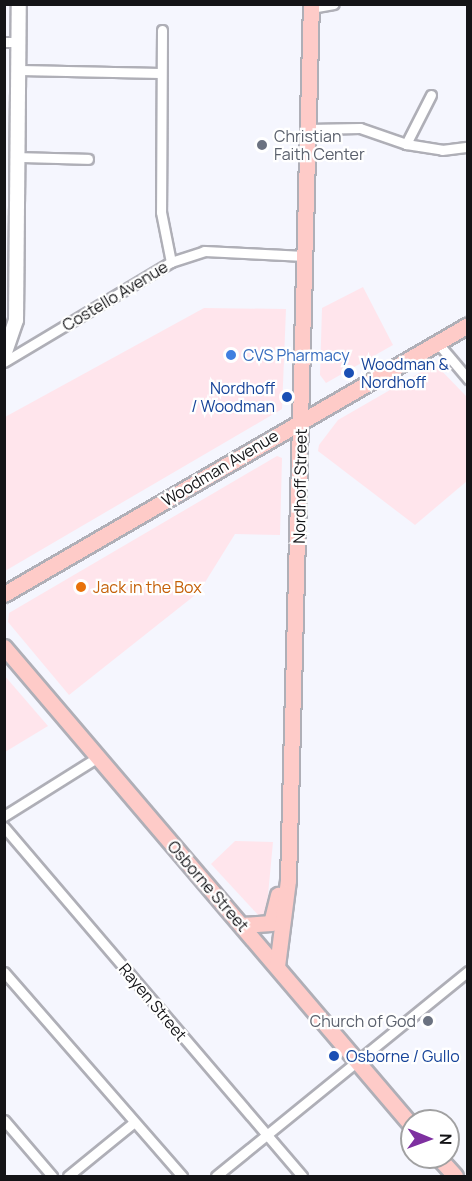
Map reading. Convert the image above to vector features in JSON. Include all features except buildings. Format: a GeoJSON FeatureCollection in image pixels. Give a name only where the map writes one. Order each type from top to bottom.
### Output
{"type":"FeatureCollection","features":[{"type":"Feature","properties":{"kind":"main road","name":"Nordhoff Street"},"geometry":{"type":"LineString","coordinates":[[277,966],[288,880],[311,6]]}},
{"type":"Feature","properties":{"kind":"main road","name":"Woodman Avenue"},"geometry":{"type":"LineString","coordinates":[[4,594],[436,341],[468,325]]}},
{"type":"Feature","properties":{"kind":"main road","name":"Osborne Street"},"geometry":{"type":"LineString","coordinates":[[4,647],[400,1112]]}},
{"type":"Feature","properties":{"kind":"main road"},"geometry":{"type":"LineString","coordinates":[[242,924],[271,923],[288,880]]}},
{"type":"Feature","properties":{"kind":"street"},"geometry":{"type":"LineString","coordinates":[[4,355],[16,321],[11,238],[18,157],[20,70],[12,42],[19,4]]}},
{"type":"Feature","properties":{"kind":"street"},"geometry":{"type":"LineString","coordinates":[[311,6],[334,4]]}},
{"type":"Feature","properties":{"kind":"street"},"geometry":{"type":"LineString","coordinates":[[162,30],[161,212],[171,262]]}},
{"type":"Feature","properties":{"kind":"street"},"geometry":{"type":"LineString","coordinates":[[20,70],[160,73]]}},
{"type":"Feature","properties":{"kind":"street"},"geometry":{"type":"LineString","coordinates":[[406,144],[431,95]]}},
{"type":"Feature","properties":{"kind":"street"},"geometry":{"type":"LineString","coordinates":[[308,129],[360,128],[406,144],[442,150],[468,147]]}},
{"type":"Feature","properties":{"kind":"street"},"geometry":{"type":"LineString","coordinates":[[18,157],[88,159]]}},
{"type":"Feature","properties":{"kind":"street","name":"Costello Avenue"},"geometry":{"type":"LineString","coordinates":[[4,362],[171,262],[204,251],[305,256]]}},
{"type":"Feature","properties":{"kind":"street"},"geometry":{"type":"LineString","coordinates":[[436,341],[468,379]]}},
{"type":"Feature","properties":{"kind":"street"},"geometry":{"type":"LineString","coordinates":[[4,816],[98,757]]}},
{"type":"Feature","properties":{"kind":"street","name":"Rayen Street"},"geometry":{"type":"LineString","coordinates":[[4,827],[302,1176]]}},
{"type":"Feature","properties":{"kind":"street"},"geometry":{"type":"LineString","coordinates":[[216,1176],[358,1063],[468,971]]}},
{"type":"Feature","properties":{"kind":"street"},"geometry":{"type":"LineString","coordinates":[[4,972],[133,1123],[182,1176]]}},
{"type":"Feature","properties":{"kind":"street"},"geometry":{"type":"LineString","coordinates":[[4,1120],[52,1176]]}},
{"type":"Feature","properties":{"kind":"street"},"geometry":{"type":"LineString","coordinates":[[68,1176],[133,1123]]}},
{"type":"Feature","properties":{"kind":"shaded area"},"geometry":{"type":"Polygon","coordinates":[[[363,287],[393,345],[326,383],[320,375],[322,308],[363,287]]]}},
{"type":"Feature","properties":{"kind":"shaded area"},"geometry":{"type":"Polygon","coordinates":[[[204,308],[286,309],[282,409],[5,571],[5,417],[204,308]]]}},
{"type":"Feature","properties":{"kind":"shaded area"},"geometry":{"type":"Polygon","coordinates":[[[435,364],[467,397],[467,481],[415,525],[318,451],[319,445],[338,420],[435,364]]]}},
{"type":"Feature","properties":{"kind":"shaded area"},"geometry":{"type":"Polygon","coordinates":[[[277,456],[282,458],[280,535],[235,534],[199,592],[69,695],[8,622],[9,613],[277,456]]]}},
{"type":"Feature","properties":{"kind":"shaded area"},"geometry":{"type":"Polygon","coordinates":[[[4,675],[48,726],[5,752],[4,752],[4,675]]]}},
{"type":"Feature","properties":{"kind":"shaded area"},"geometry":{"type":"Polygon","coordinates":[[[235,841],[273,842],[266,916],[260,917],[211,864],[235,841]]]}},
{"type":"Feature","properties":{"kind":"place","name":"Christian Faith Center"},"geometry":{"type":"Point","coordinates":[262,145]}},
{"type":"Feature","properties":{"kind":"place","name":"CVS Pharmacy"},"geometry":{"type":"Point","coordinates":[231,355]}},
{"type":"Feature","properties":{"kind":"place","name":"Woodman & Nordhoff"},"geometry":{"type":"Point","coordinates":[349,373]}},
{"type":"Feature","properties":{"kind":"place","name":"Nordhoff / Woodman"},"geometry":{"type":"Point","coordinates":[287,397]}},
{"type":"Feature","properties":{"kind":"place","name":"Jack in the Box"},"geometry":{"type":"Point","coordinates":[81,587]}},
{"type":"Feature","properties":{"kind":"place","name":"Church of God"},"geometry":{"type":"Point","coordinates":[428,1021]}},
{"type":"Feature","properties":{"kind":"place","name":"Osborne / Gullo"},"geometry":{"type":"Point","coordinates":[334,1056]}}]}
